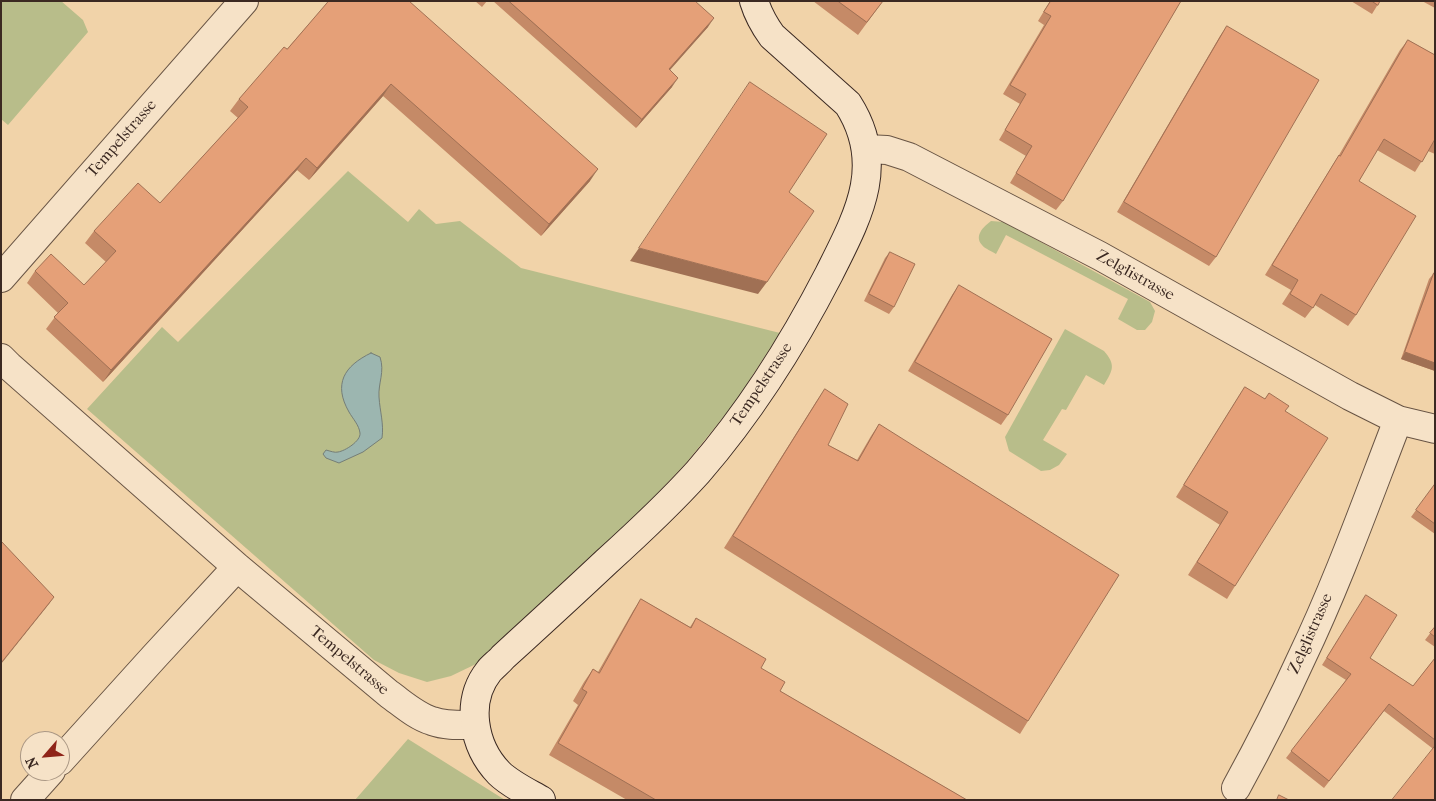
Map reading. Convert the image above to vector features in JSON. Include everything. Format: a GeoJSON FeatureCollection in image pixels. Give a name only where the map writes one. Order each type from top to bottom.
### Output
{"type":"FeatureCollection","features":[{"type":"Feature","properties":{"kind":"street","name":"Tempelstrasse"},"geometry":{"type":"LineString","coordinates":[[1,278],[244,1]]}},
{"type":"Feature","properties":{"kind":"street","name":"Tempelstrasse"},"geometry":{"type":"LineString","coordinates":[[541,800],[500,774],[489,761],[479,744],[475,725],[475,705],[480,686],[489,671],[672,500],[722,442],[767,381],[813,305],[856,216],[864,192],[867,180],[866,149],[856,116],[848,104],[772,36],[756,10],[754,1]]}},
{"type":"Feature","properties":{"kind":"street","name":"Zelglistrasse"},"geometry":{"type":"LineString","coordinates":[[866,149],[887,150],[909,157],[1100,256],[1350,396],[1398,420],[1435,429]]}},
{"type":"Feature","properties":{"kind":"street","name":"Tempelstrasse"},"geometry":{"type":"LineString","coordinates":[[1,358],[237,567],[389,694],[432,721],[450,725],[475,725]]}},
{"type":"Feature","properties":{"kind":"street","name":"Zelglistrasse"},"geometry":{"type":"LineString","coordinates":[[1236,788],[1302,659],[1331,591],[1398,420]]}},
{"type":"Feature","properties":{"kind":"street"},"geometry":{"type":"LineString","coordinates":[[70,750],[237,567]]}},
{"type":"Feature","properties":{"kind":"street"},"geometry":{"type":"LineString","coordinates":[[25,800],[42,781]]}},
{"type":"Feature","properties":{"kind":"green space"},"geometry":{"type":"Polygon","coordinates":[[[1,1],[61,1],[83,20],[88,32],[8,125],[1,119],[1,1]]]}},
{"type":"Feature","properties":{"kind":"green space"},"geometry":{"type":"Polygon","coordinates":[[[348,171],[408,222],[419,209],[436,224],[460,221],[521,268],[780,333],[734,404],[686,463],[635,517],[476,664],[451,676],[427,682],[399,673],[374,660],[87,409],[162,327],[178,342],[348,171]]]}},
{"type":"Feature","properties":{"kind":"green space"},"geometry":{"type":"Polygon","coordinates":[[[991,221],[1004,222],[1150,302],[1155,311],[1152,322],[1145,330],[1137,330],[1118,319],[1128,299],[1006,235],[996,254],[987,249],[980,242],[979,235],[991,221]]]}},
{"type":"Feature","properties":{"kind":"green space"},"geometry":{"type":"Polygon","coordinates":[[[1065,329],[1104,351],[1112,364],[1112,368],[1104,385],[1086,375],[1066,410],[1062,409],[1043,440],[1067,454],[1059,465],[1050,470],[1041,471],[1009,451],[1005,437],[1065,329]]]}},
{"type":"Feature","properties":{"kind":"green space"},"geometry":{"type":"Polygon","coordinates":[[[408,739],[505,800],[355,800],[408,739]]]}},
{"type":"Feature","properties":{"kind":"water"},"geometry":{"type":"Polygon","coordinates":[[[371,353],[380,357],[381,362],[382,373],[379,397],[382,438],[363,452],[339,463],[326,458],[323,454],[326,450],[337,452],[348,448],[360,436],[357,425],[344,402],[342,384],[344,377],[354,364],[371,353]]]}},
{"type":"Feature","properties":{"kind":"building"},"geometry":{"type":"Polygon","coordinates":[[[329,1],[409,1],[598,169],[549,224],[391,84],[317,168],[306,158],[111,370],[54,317],[68,303],[35,271],[51,254],[84,285],[116,251],[94,231],[138,183],[160,203],[248,107],[239,99],[284,47],[287,49],[329,1]]]}},
{"type":"Feature","properties":{"kind":"building"},"geometry":{"type":"Polygon","coordinates":[[[509,1],[695,1],[714,18],[669,69],[678,78],[642,119],[509,1]]]}},
{"type":"Feature","properties":{"kind":"building"},"geometry":{"type":"Polygon","coordinates":[[[838,1],[883,1],[867,22],[838,1]]]}},
{"type":"Feature","properties":{"kind":"building"},"geometry":{"type":"Polygon","coordinates":[[[1051,1],[1181,1],[1063,201],[1016,173],[1032,146],[1005,130],[1026,94],[1010,85],[1051,16],[1044,12],[1051,1]]]}},
{"type":"Feature","properties":{"kind":"building"},"geometry":{"type":"Polygon","coordinates":[[[1372,1],[1380,1],[1378,5],[1372,1]]]}},
{"type":"Feature","properties":{"kind":"building"},"geometry":{"type":"Polygon","coordinates":[[[1227,26],[1319,80],[1216,257],[1124,202],[1227,26]]]}},
{"type":"Feature","properties":{"kind":"building"},"geometry":{"type":"Polygon","coordinates":[[[1408,40],[1435,55],[1435,139],[1422,162],[1384,139],[1359,181],[1416,216],[1356,315],[1321,294],[1313,308],[1290,294],[1298,280],[1272,265],[1340,156],[1408,40]]]}},
{"type":"Feature","properties":{"kind":"building"},"geometry":{"type":"Polygon","coordinates":[[[750,82],[827,134],[789,192],[814,211],[767,282],[639,248],[750,82]]]}},
{"type":"Feature","properties":{"kind":"building"},"geometry":{"type":"Polygon","coordinates":[[[890,252],[915,264],[894,307],[869,294],[890,252]]]}},
{"type":"Feature","properties":{"kind":"building"},"geometry":{"type":"Polygon","coordinates":[[[1435,273],[1435,363],[1405,352],[1435,273]]]}},
{"type":"Feature","properties":{"kind":"building"},"geometry":{"type":"Polygon","coordinates":[[[959,285],[1052,339],[1008,415],[915,362],[959,285]]]}},
{"type":"Feature","properties":{"kind":"building"},"geometry":{"type":"Polygon","coordinates":[[[1245,387],[1265,399],[1269,393],[1289,406],[1285,411],[1328,438],[1235,586],[1197,562],[1228,512],[1184,485],[1245,387]]]}},
{"type":"Feature","properties":{"kind":"building"},"geometry":{"type":"Polygon","coordinates":[[[825,389],[848,404],[828,445],[858,461],[879,424],[1119,575],[1028,721],[733,536],[825,389]]]}},
{"type":"Feature","properties":{"kind":"building"},"geometry":{"type":"Polygon","coordinates":[[[1435,484],[1435,524],[1416,510],[1435,484]]]}},
{"type":"Feature","properties":{"kind":"building"},"geometry":{"type":"Polygon","coordinates":[[[1,541],[54,597],[1,663],[1,541]]]}},
{"type":"Feature","properties":{"kind":"building"},"geometry":{"type":"Polygon","coordinates":[[[1366,595],[1397,615],[1370,658],[1413,686],[1435,658],[1435,740],[1389,704],[1329,781],[1291,751],[1351,674],[1327,658],[1366,595]]]}},
{"type":"Feature","properties":{"kind":"building"},"geometry":{"type":"Polygon","coordinates":[[[641,599],[691,628],[696,618],[766,659],[761,668],[785,682],[780,691],[967,800],[656,800],[558,743],[587,692],[582,689],[593,669],[599,673],[641,599]]]}},
{"type":"Feature","properties":{"kind":"building"},"geometry":{"type":"Polygon","coordinates":[[[1435,627],[1435,637],[1430,633],[1435,627]]]}},
{"type":"Feature","properties":{"kind":"building"},"geometry":{"type":"Polygon","coordinates":[[[1435,746],[1435,800],[1392,800],[1435,746]]]}},
{"type":"Feature","properties":{"kind":"building"},"geometry":{"type":"Polygon","coordinates":[[[1279,795],[1289,800],[1277,800],[1279,795]]]}}]}
